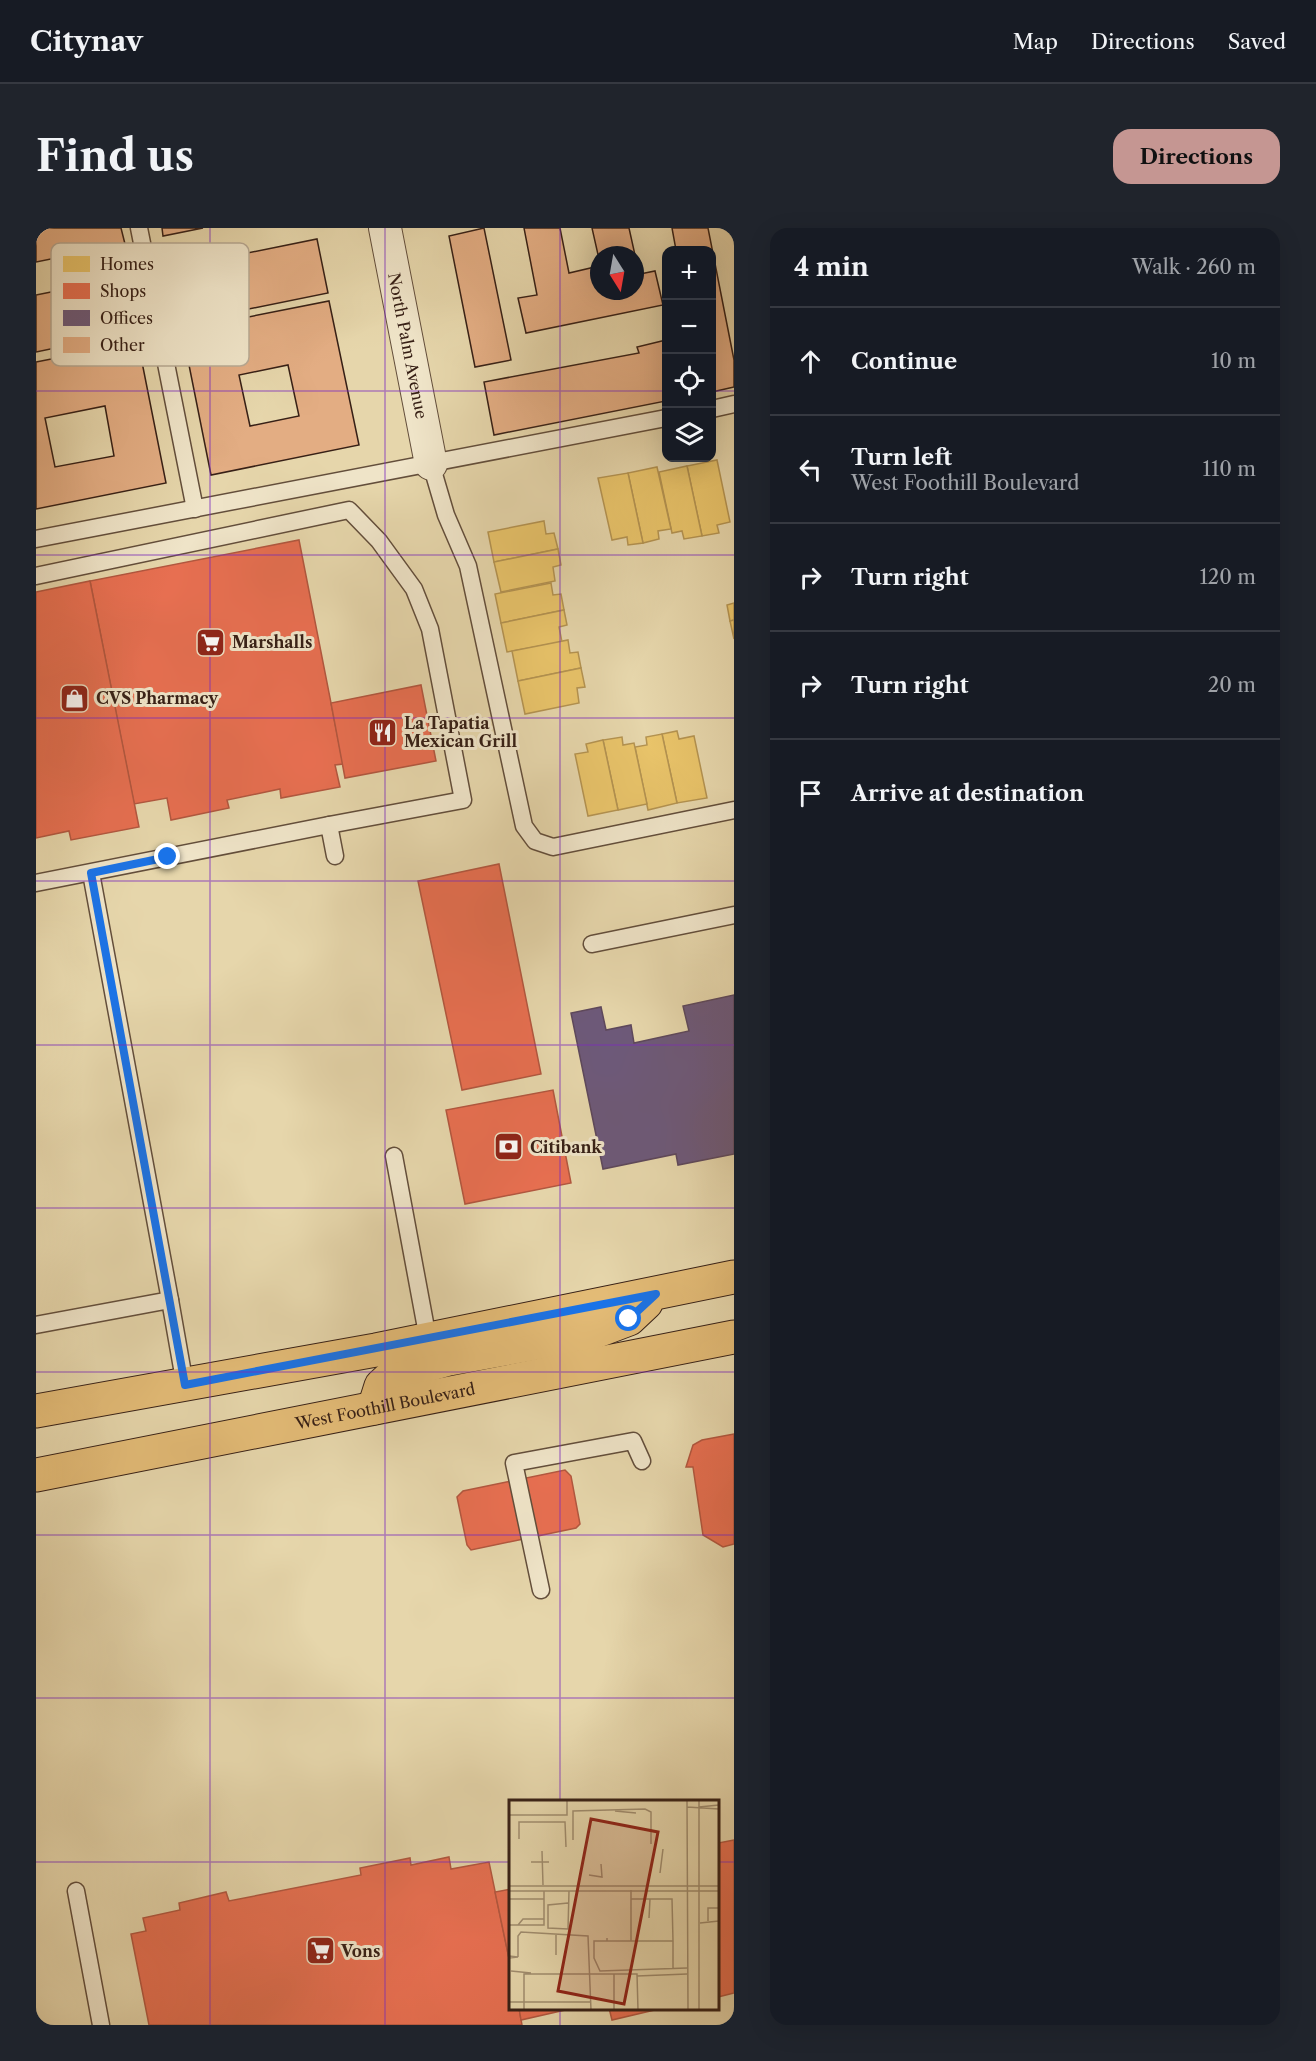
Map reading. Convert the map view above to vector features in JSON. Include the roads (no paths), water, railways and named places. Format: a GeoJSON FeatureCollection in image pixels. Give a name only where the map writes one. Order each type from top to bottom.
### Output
{"type":"FeatureCollection","features":[{"type":"Feature","properties":{"kind":"main road"},"geometry":{"type":"LineString","coordinates":[[36,1411],[428,1339],[656,1294],[734,1276]]}},
{"type":"Feature","properties":{"kind":"main road"},"geometry":{"type":"LineString","coordinates":[[374,1408],[381,1386],[393,1375],[449,1359],[592,1333],[629,1319],[656,1294]]}},
{"type":"Feature","properties":{"kind":"main road","name":"West Foothill Boulevard"},"geometry":{"type":"LineString","coordinates":[[36,1475],[734,1337]]}},
{"type":"Feature","properties":{"kind":"street","name":"North Palm Avenue"},"geometry":{"type":"LineString","coordinates":[[384,228],[431,464]]}},
{"type":"Feature","properties":{"kind":"lane"},"geometry":{"type":"LineString","coordinates":[[139,228],[142,243]]}},
{"type":"Feature","properties":{"kind":"lane"},"geometry":{"type":"LineString","coordinates":[[167,366],[195,508]]}},
{"type":"Feature","properties":{"kind":"lane"},"geometry":{"type":"LineString","coordinates":[[716,408],[734,404]]}},
{"type":"Feature","properties":{"kind":"lane"},"geometry":{"type":"LineString","coordinates":[[36,538],[662,419]]}},
{"type":"Feature","properties":{"kind":"lane"},"geometry":{"type":"LineString","coordinates":[[431,464],[446,515],[468,566],[524,826],[535,841],[553,847],[734,810]]}},
{"type":"Feature","properties":{"kind":"lane"},"geometry":{"type":"LineString","coordinates":[[36,576],[349,510],[379,541],[414,589],[430,629],[464,800],[36,883]]}},
{"type":"Feature","properties":{"kind":"lane"},"geometry":{"type":"LineString","coordinates":[[329,825],[335,856]]}},
{"type":"Feature","properties":{"kind":"lane"},"geometry":{"type":"LineString","coordinates":[[91,873],[185,1385]]}},
{"type":"Feature","properties":{"kind":"lane"},"geometry":{"type":"LineString","coordinates":[[592,944],[734,915]]}},
{"type":"Feature","properties":{"kind":"lane"},"geometry":{"type":"LineString","coordinates":[[394,1156],[428,1339]]}},
{"type":"Feature","properties":{"kind":"lane"},"geometry":{"type":"LineString","coordinates":[[36,1325],[170,1300]]}},
{"type":"Feature","properties":{"kind":"lane"},"geometry":{"type":"LineString","coordinates":[[541,1590],[514,1463],[633,1441],[642,1461]]}},
{"type":"Feature","properties":{"kind":"lane"},"geometry":{"type":"LineString","coordinates":[[76,1890],[101,2025]]}},
{"type":"Feature","properties":{"kind":"place","name":"Marshalls"},"geometry":{"type":"Point","coordinates":[211,642]}},
{"type":"Feature","properties":{"kind":"place","name":"CVS Pharmacy"},"geometry":{"type":"Point","coordinates":[75,698]}},
{"type":"Feature","properties":{"kind":"place","name":"La Tapatia Mexican Grill"},"geometry":{"type":"Point","coordinates":[383,732]}},
{"type":"Feature","properties":{"kind":"place","name":"Citibank"},"geometry":{"type":"Point","coordinates":[509,1147]}},
{"type":"Feature","properties":{"kind":"place","name":"Vons"},"geometry":{"type":"Point","coordinates":[320,1951]}}]}
